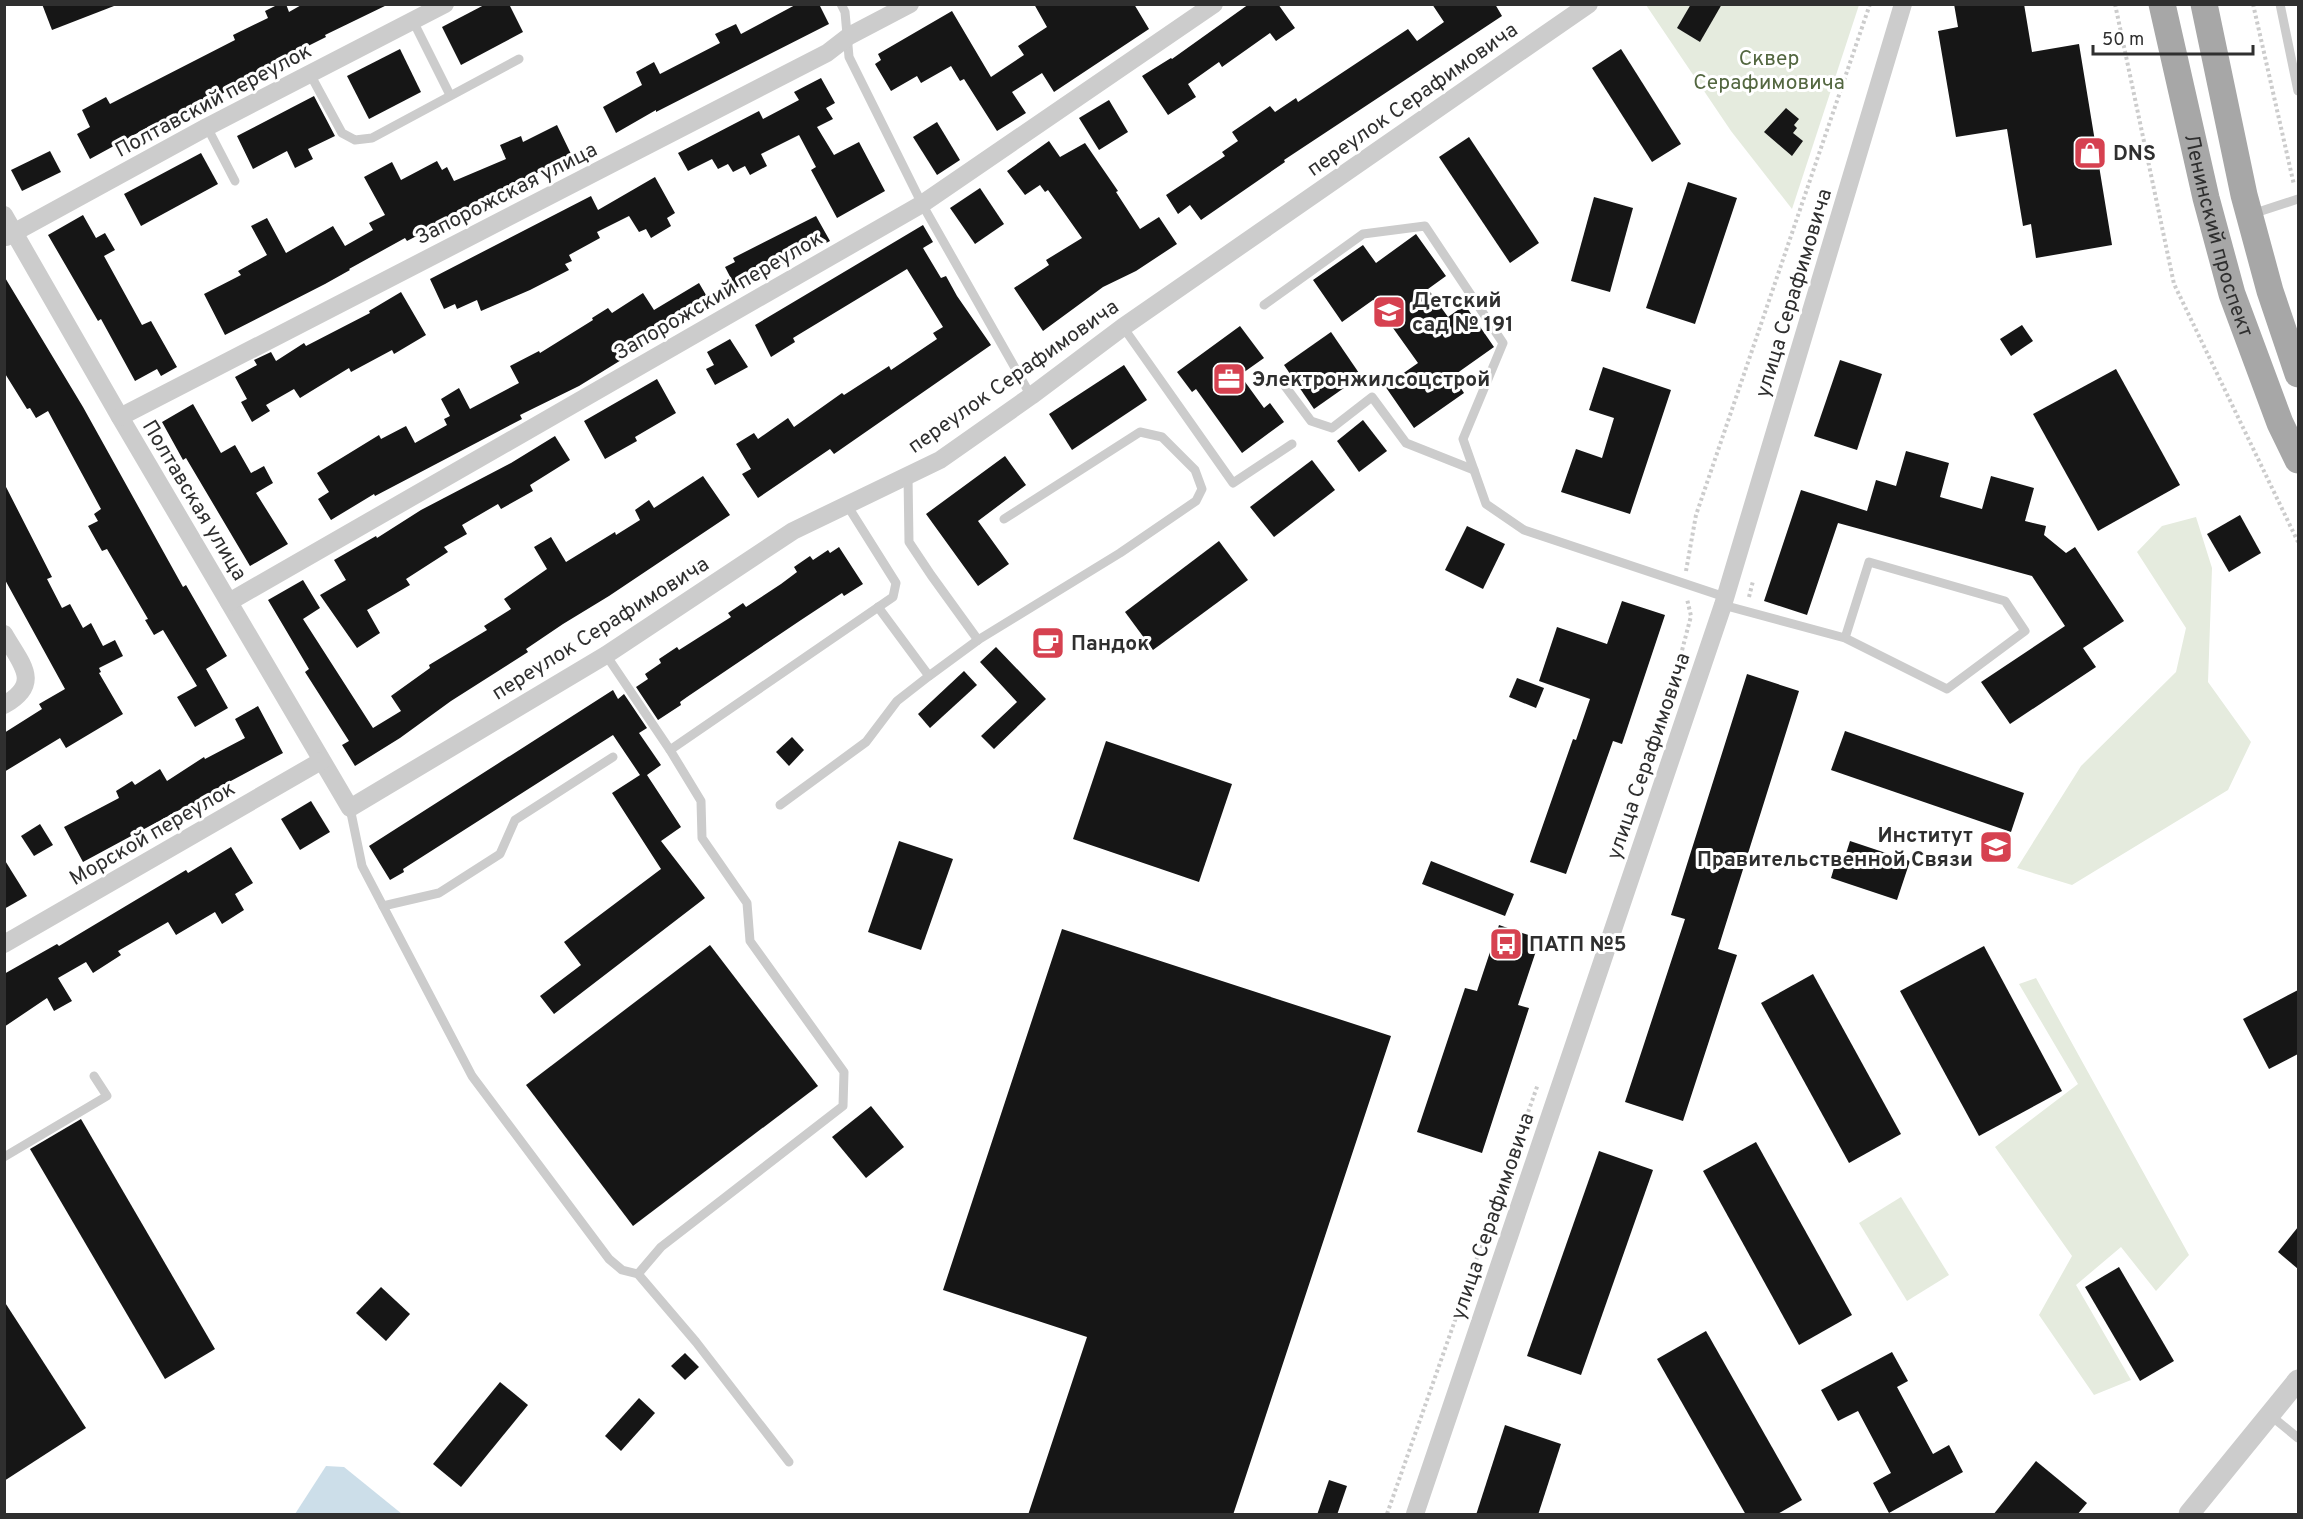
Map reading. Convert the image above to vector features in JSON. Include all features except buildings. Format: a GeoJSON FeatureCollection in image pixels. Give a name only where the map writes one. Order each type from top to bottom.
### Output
{"type":"FeatureCollection","features":[{"type":"Feature","properties":{"kind":"main road","name":"Ленинский проспект"},"geometry":{"type":"LineString","coordinates":[[2162,4],[2206,198],[2232,294],[2280,423],[2298,460]]}},
{"type":"Feature","properties":{"kind":"main road","name":"Ленинский проспект"},"geometry":{"type":"LineString","coordinates":[[2204,4],[2249,214],[2270,291],[2298,374]]}},
{"type":"Feature","properties":{"kind":"street","name":"Полтавский переулок"},"geometry":{"type":"LineString","coordinates":[[10,235],[207,127],[445,4]]}},
{"type":"Feature","properties":{"kind":"street","name":"Запорожская улица"},"geometry":{"type":"LineString","coordinates":[[120,417],[827,54],[849,36],[910,4]]}},
{"type":"Feature","properties":{"kind":"street","name":"Запорожский переулок"},"geometry":{"type":"LineString","coordinates":[[230,602],[922,204],[1214,4]]}},
{"type":"Feature","properties":{"kind":"street","name":"переулок Серафимовича"},"geometry":{"type":"LineString","coordinates":[[350,808],[606,655],[793,531],[940,460],[1123,327],[1589,4]]}},
{"type":"Feature","properties":{"kind":"street","name":"улица Серафимовича"},"geometry":{"type":"LineString","coordinates":[[1414,1515],[1724,601],[1903,4]]}},
{"type":"Feature","properties":{"kind":"street","name":"Полтавская улица"},"geometry":{"type":"LineString","coordinates":[[4,215],[10,235],[230,602],[350,808]]}},
{"type":"Feature","properties":{"kind":"street"},"geometry":{"type":"LineString","coordinates":[[4,634],[27,675],[26,687],[19,697],[4,705]]}},
{"type":"Feature","properties":{"kind":"street","name":"Морской переулок"},"geometry":{"type":"LineString","coordinates":[[4,944],[321,761]]}},
{"type":"Feature","properties":{"kind":"street"},"geometry":{"type":"LineString","coordinates":[[2189,1515],[2298,1380]]}},
{"type":"Feature","properties":{"kind":"lane"},"geometry":{"type":"LineString","coordinates":[[842,4],[849,36],[849,57],[922,204],[1031,396]]}},
{"type":"Feature","properties":{"kind":"lane"},"geometry":{"type":"LineString","coordinates":[[2280,4],[2298,91]]}},
{"type":"Feature","properties":{"kind":"lane"},"geometry":{"type":"LineString","coordinates":[[413,21],[450,95]]}},
{"type":"Feature","properties":{"kind":"lane"},"geometry":{"type":"LineString","coordinates":[[310,74],[342,133],[355,140],[372,138],[519,59]]}},
{"type":"Feature","properties":{"kind":"lane"},"geometry":{"type":"LineString","coordinates":[[207,127],[235,181]]}},
{"type":"Feature","properties":{"kind":"lane"},"geometry":{"type":"LineString","coordinates":[[2249,214],[2298,199]]}},
{"type":"Feature","properties":{"kind":"lane"},"geometry":{"type":"LineString","coordinates":[[1264,305],[1363,234],[1425,226],[1503,343],[1463,439],[1486,504],[1524,530],[1684,584],[1724,601],[1845,638],[1947,689],[2025,631],[2005,601],[1869,562],[1845,638]]}},
{"type":"Feature","properties":{"kind":"lane"},"geometry":{"type":"LineString","coordinates":[[1123,327],[1233,483],[1292,444]]}},
{"type":"Feature","properties":{"kind":"lane"},"geometry":{"type":"LineString","coordinates":[[1279,378],[1311,421],[1332,428],[1372,397],[1406,443],[1474,470]]}},
{"type":"Feature","properties":{"kind":"lane"},"geometry":{"type":"LineString","coordinates":[[780,805],[866,742],[897,701],[929,676],[978,640],[1130,546],[1196,501],[1202,489],[1195,470],[1162,436],[1140,432],[1004,519]]}},
{"type":"Feature","properties":{"kind":"lane"},"geometry":{"type":"LineString","coordinates":[[908,476],[909,542],[978,640]]}},
{"type":"Feature","properties":{"kind":"lane"},"geometry":{"type":"LineString","coordinates":[[670,750],[893,597],[896,583],[847,505]]}},
{"type":"Feature","properties":{"kind":"lane"},"geometry":{"type":"LineString","coordinates":[[878,608],[929,676]]}},
{"type":"Feature","properties":{"kind":"lane"},"geometry":{"type":"LineString","coordinates":[[606,655],[670,750],[701,801],[702,838],[747,903],[750,941],[844,1072],[843,1106],[661,1247],[638,1274]]}},
{"type":"Feature","properties":{"kind":"lane"},"geometry":{"type":"LineString","coordinates":[[383,906],[439,893],[500,854],[515,820],[613,757]]}},
{"type":"Feature","properties":{"kind":"lane"},"geometry":{"type":"LineString","coordinates":[[350,808],[362,866],[472,1076],[609,1258],[622,1270],[638,1274],[696,1342],[789,1462]]}},
{"type":"Feature","properties":{"kind":"lane"},"geometry":{"type":"LineString","coordinates":[[4,1157],[107,1096],[94,1076]]}},
{"type":"Feature","properties":{"kind":"lane"},"geometry":{"type":"LineString","coordinates":[[2270,1415],[2298,1438]]}},
{"type":"Feature","properties":{"kind":"path"},"geometry":{"type":"LineString","coordinates":[[1673,686],[1691,616],[1684,584],[1696,515],[1870,4]]}},
{"type":"Feature","properties":{"kind":"path"},"geometry":{"type":"LineString","coordinates":[[2115,4],[2174,284],[2298,542]]}},
{"type":"Feature","properties":{"kind":"path"},"geometry":{"type":"LineString","coordinates":[[2253,4],[2298,199]]}},
{"type":"Feature","properties":{"kind":"path"},"geometry":{"type":"LineString","coordinates":[[1387,1515],[1539,1079]]}},
{"type":"Feature","properties":{"kind":"green space","name":"Сквер Серафимовича"},"geometry":{"type":"Polygon","coordinates":[[[1646,5],[1859,5],[1792,209],[1731,131],[1646,5]]]}},
{"type":"Feature","properties":{"kind":"green space"},"geometry":{"type":"Polygon","coordinates":[[[2196,517],[2212,568],[2208,682],[2251,742],[2228,790],[2072,885],[2017,868],[2081,766],[2176,672],[2186,628],[2137,552],[2162,526],[2196,517]]]}},
{"type":"Feature","properties":{"kind":"green space"},"geometry":{"type":"Polygon","coordinates":[[[2036,978],[2189,1255],[2156,1291],[2121,1247],[2076,1285],[2131,1380],[2094,1395],[2039,1315],[2072,1256],[1995,1147],[2078,1084],[2019,984],[2036,978]]]}},
{"type":"Feature","properties":{"kind":"green space"},"geometry":{"type":"Polygon","coordinates":[[[1901,1197],[1949,1275],[1907,1301],[1859,1223],[1901,1197]]]}},
{"type":"Feature","properties":{"kind":"water"},"geometry":{"type":"Polygon","coordinates":[[[326,1466],[344,1467],[402,1514],[295,1514],[326,1466]]]}},
{"type":"Feature","properties":{"kind":"place","name":"DNS"},"geometry":{"type":"Point","coordinates":[2090,153]}},
{"type":"Feature","properties":{"kind":"place","name":"Детский сад № 191"},"geometry":{"type":"Point","coordinates":[1389,312]}},
{"type":"Feature","properties":{"kind":"place","name":"Электронжилсоцстрой"},"geometry":{"type":"Point","coordinates":[1229,379]}},
{"type":"Feature","properties":{"kind":"place","name":"Пандок"},"geometry":{"type":"Point","coordinates":[1048,643]}},
{"type":"Feature","properties":{"kind":"place","name":"Институт Правительственной Связи"},"geometry":{"type":"Point","coordinates":[1996,847]}},
{"type":"Feature","properties":{"kind":"place","name":"ПАТП №5"},"geometry":{"type":"Point","coordinates":[1506,944]}}]}
